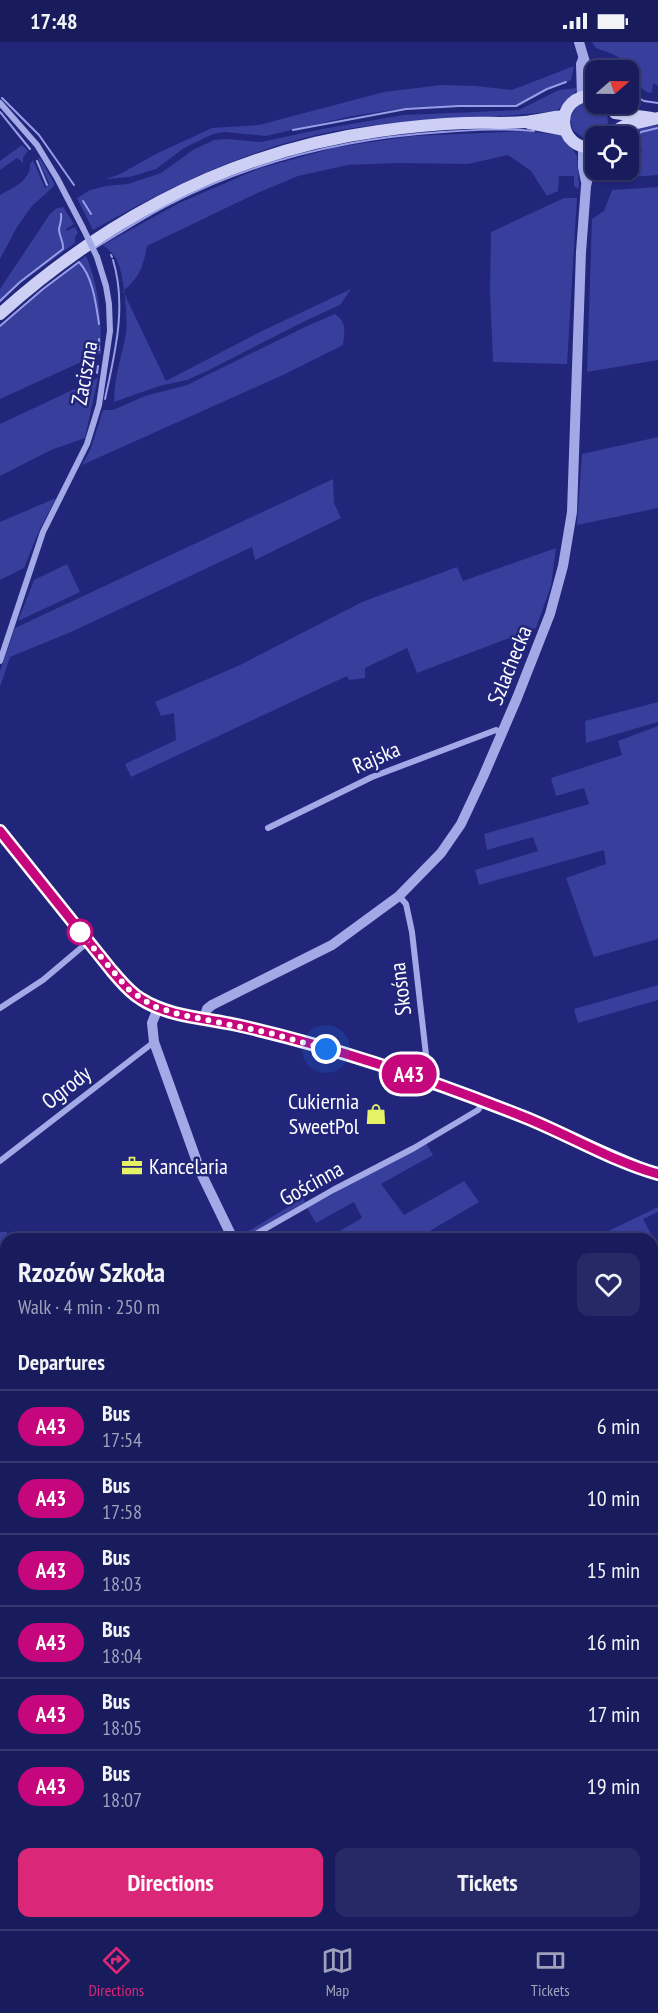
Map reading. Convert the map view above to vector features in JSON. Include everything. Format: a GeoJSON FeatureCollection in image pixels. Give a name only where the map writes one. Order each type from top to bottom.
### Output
{"type":"FeatureCollection","features":[{"type":"Feature","properties":{"kind":"main road"},"geometry":{"type":"LineString","coordinates":[[582,96],[570,104],[564,116],[565,130],[572,141],[585,145]]}},
{"type":"Feature","properties":{"kind":"main road"},"geometry":{"type":"LineString","coordinates":[[639,114],[657,118]]}},
{"type":"Feature","properties":{"kind":"main road"},"geometry":{"type":"LineString","coordinates":[[0,314],[45,274],[101,234],[170,196],[236,167],[301,146],[378,131],[455,124],[525,122],[564,116]]}},
{"type":"Feature","properties":{"kind":"main road"},"geometry":{"type":"LineString","coordinates":[[635,126],[657,118]]}},
{"type":"Feature","properties":{"kind":"main road"},"geometry":{"type":"LineString","coordinates":[[525,122],[565,130]]}},
{"type":"Feature","properties":{"kind":"street"},"geometry":{"type":"LineString","coordinates":[[579,42],[585,62]]}},
{"type":"Feature","properties":{"kind":"street"},"geometry":{"type":"LineString","coordinates":[[582,96],[580,64],[583,58]]}},
{"type":"Feature","properties":{"kind":"street","name":"Zaciszna"},"geometry":{"type":"LineString","coordinates":[[0,103],[37,145],[57,178],[97,257],[106,286],[110,331],[99,405],[87,444],[43,532],[0,661]]}},
{"type":"Feature","properties":{"kind":"street","name":"Szlachecka"},"geometry":{"type":"LineString","coordinates":[[585,162],[583,167],[585,180]]}},
{"type":"Feature","properties":{"kind":"street","name":"Szlachecka"},"geometry":{"type":"LineString","coordinates":[[204,1018],[207,1009],[212,1005],[332,945],[399,896],[441,853],[461,824],[502,733],[550,614],[563,566],[572,512],[585,180]]}},
{"type":"Feature","properties":{"kind":"street","name":"Rajska"},"geometry":{"type":"LineString","coordinates":[[268,828],[388,771],[496,730],[502,733]]}},
{"type":"Feature","properties":{"kind":"street"},"geometry":{"type":"LineString","coordinates":[[0,831],[88,942],[128,989],[140,999],[178,1014],[278,1035],[429,1081],[484,1101],[658,1174]]}},
{"type":"Feature","properties":{"kind":"street","name":"Skośna"},"geometry":{"type":"LineString","coordinates":[[399,896],[405,904],[412,932],[429,1081]]}},
{"type":"Feature","properties":{"kind":"street"},"geometry":{"type":"LineString","coordinates":[[0,1008],[43,980],[88,942]]}},
{"type":"Feature","properties":{"kind":"street"},"geometry":{"type":"LineString","coordinates":[[158,1008],[152,1023],[154,1042],[201,1173],[230,1233]]}},
{"type":"Feature","properties":{"kind":"street","name":"Ogrody"},"geometry":{"type":"LineString","coordinates":[[0,1161],[154,1042]]}},
{"type":"Feature","properties":{"kind":"street","name":"Gościnna"},"geometry":{"type":"LineString","coordinates":[[258,1233],[333,1190],[414,1148],[478,1110],[484,1101]]}},
{"type":"Feature","properties":{"kind":"shaded area"},"geometry":{"type":"Polygon","coordinates":[[[592,42],[658,42],[658,86],[653,83],[652,92],[649,93],[639,84],[639,60],[622,60],[596,48],[592,42]]]}},
{"type":"Feature","properties":{"kind":"shaded area"},"geometry":{"type":"Polygon","coordinates":[[[574,66],[571,80],[545,89],[518,105],[406,108],[352,116],[266,136],[224,132],[213,134],[184,148],[156,169],[130,177],[105,179],[118,175],[212,128],[259,125],[384,92],[441,85],[512,90],[574,66]]]}},
{"type":"Feature","properties":{"kind":"shaded area"},"geometry":{"type":"Polygon","coordinates":[[[577,88],[573,97],[556,111],[384,124],[324,133],[290,142],[255,153],[189,180],[93,230],[77,198],[90,190],[128,184],[161,173],[193,150],[214,140],[261,142],[403,115],[519,110],[559,90],[577,88]]]}},
{"type":"Feature","properties":{"kind":"shaded area"},"geometry":{"type":"Polygon","coordinates":[[[585,103],[585,114],[606,114],[607,126],[585,126],[585,139],[573,130],[570,118],[578,105],[585,103]]]}},
{"type":"Feature","properties":{"kind":"shaded area"},"geometry":{"type":"Polygon","coordinates":[[[658,125],[658,175],[639,176],[639,156],[642,152],[639,128],[658,125]]]}},
{"type":"Feature","properties":{"kind":"shaded area"},"geometry":{"type":"Polygon","coordinates":[[[525,131],[560,135],[577,156],[578,189],[574,186],[574,176],[559,176],[558,191],[547,196],[531,171],[508,155],[468,164],[348,165],[298,176],[147,246],[140,271],[124,290],[117,260],[103,245],[179,203],[258,169],[337,147],[413,136],[525,131]]]}},
{"type":"Feature","properties":{"kind":"shaded area"},"geometry":{"type":"Polygon","coordinates":[[[22,145],[28,151],[23,157],[23,163],[17,158],[0,170],[0,161],[22,145]]]}},
{"type":"Feature","properties":{"kind":"shaded area"},"geometry":{"type":"Polygon","coordinates":[[[40,158],[54,186],[32,206],[17,227],[0,259],[0,195],[28,175],[33,160],[45,188],[48,186],[49,183],[38,159],[40,158]]]}},
{"type":"Feature","properties":{"kind":"shaded area"},"geometry":{"type":"Polygon","coordinates":[[[658,187],[658,360],[587,372],[592,219],[604,211],[612,190],[658,187]]]}},
{"type":"Feature","properties":{"kind":"shaded area"},"geometry":{"type":"Polygon","coordinates":[[[564,198],[577,198],[567,364],[493,362],[490,290],[491,232],[564,198]]]}},
{"type":"Feature","properties":{"kind":"shaded area"},"geometry":{"type":"Polygon","coordinates":[[[63,207],[74,224],[66,231],[75,227],[78,233],[75,243],[18,285],[0,303],[0,289],[50,214],[57,208],[63,207]]]}},
{"type":"Feature","properties":{"kind":"shaded area"},"geometry":{"type":"Polygon","coordinates":[[[86,256],[99,304],[101,353],[0,399],[0,325],[50,282],[86,256]]]}},
{"type":"Feature","properties":{"kind":"shaded area"},"geometry":{"type":"Polygon","coordinates":[[[351,289],[340,305],[207,371],[187,380],[159,386],[114,402],[126,333],[125,294],[166,381],[260,332],[351,289]]]}},
{"type":"Feature","properties":{"kind":"shaded area"},"geometry":{"type":"Polygon","coordinates":[[[335,314],[344,324],[343,345],[283,375],[82,465],[91,448],[103,410],[113,410],[145,396],[187,385],[335,314]]]}},
{"type":"Feature","properties":{"kind":"shaded area"},"geometry":{"type":"Polygon","coordinates":[[[98,378],[85,438],[51,450],[0,476],[0,424],[98,378]]]}},
{"type":"Feature","properties":{"kind":"shaded area"},"geometry":{"type":"Polygon","coordinates":[[[658,437],[658,508],[577,525],[582,454],[658,437]]]}},
{"type":"Feature","properties":{"kind":"shaded area"},"geometry":{"type":"Polygon","coordinates":[[[333,479],[334,503],[341,518],[255,560],[252,547],[71,632],[10,657],[0,687],[0,671],[15,628],[333,479]]]}},
{"type":"Feature","properties":{"kind":"shaded area"},"geometry":{"type":"Polygon","coordinates":[[[56,498],[24,568],[0,580],[0,522],[56,498]]]}},
{"type":"Feature","properties":{"kind":"shaded area"},"geometry":{"type":"Polygon","coordinates":[[[556,548],[551,586],[536,628],[417,673],[407,648],[365,668],[365,678],[349,680],[347,676],[131,777],[125,764],[176,740],[174,713],[161,716],[155,702],[240,665],[362,602],[457,567],[463,581],[556,548]]]}},
{"type":"Feature","properties":{"kind":"shaded area"},"geometry":{"type":"Polygon","coordinates":[[[67,564],[80,592],[18,621],[34,580],[67,564]]]}},
{"type":"Feature","properties":{"kind":"shaded area"},"geometry":{"type":"Polygon","coordinates":[[[658,702],[658,722],[586,743],[585,721],[658,702]]]}},
{"type":"Feature","properties":{"kind":"shaded area"},"geometry":{"type":"Polygon","coordinates":[[[658,726],[658,939],[594,957],[566,878],[606,864],[604,850],[479,885],[475,870],[538,851],[533,837],[487,850],[484,834],[589,804],[584,788],[556,796],[551,778],[622,755],[618,741],[658,726]]]}},
{"type":"Feature","properties":{"kind":"shaded area"},"geometry":{"type":"Polygon","coordinates":[[[658,985],[658,1000],[578,1023],[574,1009],[658,985]]]}},
{"type":"Feature","properties":{"kind":"shaded area"},"geometry":{"type":"Polygon","coordinates":[[[426,1143],[433,1155],[381,1184],[404,1215],[464,1181],[479,1202],[426,1233],[336,1233],[362,1218],[354,1202],[316,1223],[307,1208],[426,1143]]]}},
{"type":"Feature","properties":{"kind":"shaded area"},"geometry":{"type":"Polygon","coordinates":[[[303,1198],[305,1202],[252,1233],[245,1233],[303,1198]]]}},
{"type":"Feature","properties":{"kind":"shaded area"},"geometry":{"type":"Polygon","coordinates":[[[658,1207],[658,1212],[643,1219],[650,1233],[604,1233],[658,1207]]]}},
{"type":"Feature","properties":{"kind":"waterway"},"geometry":{"type":"LineString","coordinates":[[293,130],[406,109],[516,106],[547,89],[566,82]]}},
{"type":"Feature","properties":{"kind":"waterway"},"geometry":{"type":"LineString","coordinates":[[2,98],[39,135],[74,185]]}},
{"type":"Feature","properties":{"kind":"waterway"},"geometry":{"type":"LineString","coordinates":[[639,98],[658,103]]}},
{"type":"Feature","properties":{"kind":"waterway"},"geometry":{"type":"LineString","coordinates":[[0,112],[30,149]]}},
{"type":"Feature","properties":{"kind":"waterway"},"geometry":{"type":"LineString","coordinates":[[639,134],[658,128]]}},
{"type":"Feature","properties":{"kind":"waterway"},"geometry":{"type":"LineString","coordinates":[[95,248],[151,214],[202,189],[235,175],[302,154],[407,135],[488,130],[534,131]]}},
{"type":"Feature","properties":{"kind":"waterway"},"geometry":{"type":"LineString","coordinates":[[37,161],[47,185]]}},
{"type":"Feature","properties":{"kind":"waterway"},"geometry":{"type":"LineString","coordinates":[[83,201],[91,214]]}},
{"type":"Feature","properties":{"kind":"waterway"},"geometry":{"type":"LineString","coordinates":[[0,301],[20,282],[63,249],[59,229],[61,214]]}},
{"type":"Feature","properties":{"kind":"waterway"},"geometry":{"type":"LineString","coordinates":[[105,399],[118,330],[119,295],[113,260]]}},
{"type":"Feature","properties":{"kind":"waterway"},"geometry":{"type":"LineString","coordinates":[[0,326],[79,262],[91,283],[99,324]]}},
{"type":"Feature","properties":{"kind":"waterway"},"geometry":{"type":"LineString","coordinates":[[99,339],[99,350]]}},
{"type":"Feature","properties":{"kind":"waterway"},"geometry":{"type":"LineString","coordinates":[[97,373],[98,366]]}},
{"type":"Feature","properties":{"kind":"bus line","name":"A43"},"geometry":{"type":"LineString","coordinates":[[0,831],[112,971],[128,989],[153,1006],[178,1014],[278,1035],[407,1073],[527,1118],[639,1168],[658,1174]]}},
{"type":"Feature","properties":{"kind":"place","name":"Cukiernia SweetPol"},"geometry":{"type":"Point","coordinates":[376,1114]}},
{"type":"Feature","properties":{"kind":"place","name":"Kancelaria"},"geometry":{"type":"Point","coordinates":[132,1166]}},
{"type":"Feature","properties":{"kind":"route"},"geometry":{"type":"LineString","coordinates":[[80,932],[128,989],[153,1006],[178,1014],[270,1033],[326,1049]]}}]}
